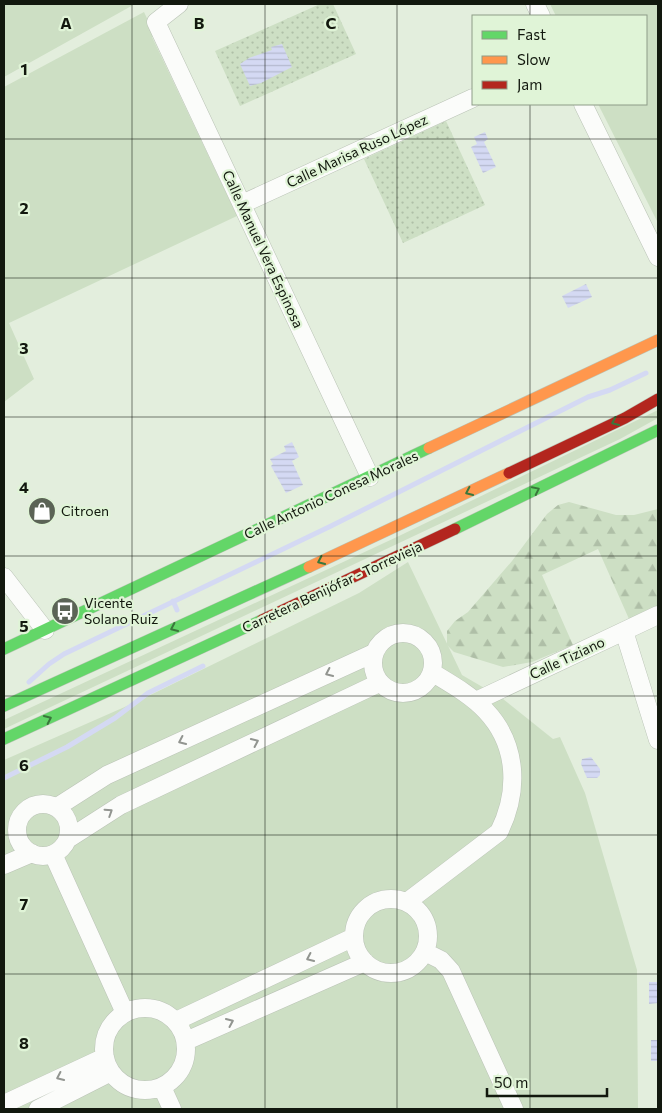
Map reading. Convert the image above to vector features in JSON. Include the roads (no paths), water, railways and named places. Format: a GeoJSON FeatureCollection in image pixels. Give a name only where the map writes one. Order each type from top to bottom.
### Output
{"type":"FeatureCollection","features":[{"type":"Feature","properties":{"kind":"main road","name":"Calle Antonio Conesa Morales"},"geometry":{"type":"LineString","coordinates":[[4,649],[658,340]]}},
{"type":"Feature","properties":{"kind":"main road","name":"Carretera Benijófar - Torrevieja"},"geometry":{"type":"LineString","coordinates":[[4,706],[381,534],[625,418],[658,399]]}},
{"type":"Feature","properties":{"kind":"main road","name":"Carretera Benijófar - Torrevieja"},"geometry":{"type":"LineString","coordinates":[[4,739],[406,552],[658,430]]}},
{"type":"Feature","properties":{"kind":"street","name":"Calle Manuel Vera Espinosa"},"geometry":{"type":"LineString","coordinates":[[179,4],[156,22],[370,477]]}},
{"type":"Feature","properties":{"kind":"street","name":"Calle Marisa Ruso López"},"geometry":{"type":"LineString","coordinates":[[242,204],[472,98]]}},
{"type":"Feature","properties":{"kind":"street"},"geometry":{"type":"LineString","coordinates":[[583,105],[658,257]]}},
{"type":"Feature","properties":{"kind":"street"},"geometry":{"type":"LineString","coordinates":[[4,577],[45,630]]}},
{"type":"Feature","properties":{"kind":"street","name":"Calle Tiziano"},"geometry":{"type":"LineString","coordinates":[[476,701],[658,615]]}},
{"type":"Feature","properties":{"kind":"street"},"geometry":{"type":"LineString","coordinates":[[624,631],[658,740]]}},
{"type":"Feature","properties":{"kind":"street"},"geometry":{"type":"LineString","coordinates":[[403,632],[421,638],[432,654],[433,673],[424,687],[409,694],[392,692],[379,683],[372,669],[374,653],[385,637],[403,632]]}},
{"type":"Feature","properties":{"kind":"street"},"geometry":{"type":"LineString","coordinates":[[57,807],[107,775],[374,653]]}},
{"type":"Feature","properties":{"kind":"street"},"geometry":{"type":"LineString","coordinates":[[407,902],[499,832],[506,819],[513,791],[512,762],[499,728],[476,701],[433,673]]}},
{"type":"Feature","properties":{"kind":"street"},"geometry":{"type":"LineString","coordinates":[[68,839],[69,827],[66,816],[57,807],[42,803],[28,808],[11,828],[24,849],[38,856],[54,854],[68,839],[121,804],[379,683]]}},
{"type":"Feature","properties":{"kind":"street"},"geometry":{"type":"LineString","coordinates":[[4,865],[32,853]]}},
{"type":"Feature","properties":{"kind":"street"},"geometry":{"type":"LineString","coordinates":[[54,854],[125,1013]]}},
{"type":"Feature","properties":{"kind":"street"},"geometry":{"type":"LineString","coordinates":[[380,899],[402,899],[407,902],[420,911],[429,930],[426,952],[412,968],[391,974],[370,968],[356,952],[354,938],[353,930],[362,911],[380,899]]}},
{"type":"Feature","properties":{"kind":"street"},"geometry":{"type":"LineString","coordinates":[[176,1022],[354,938]]}},
{"type":"Feature","properties":{"kind":"street"},"geometry":{"type":"LineString","coordinates":[[426,952],[441,960],[450,971],[514,1109]]}},
{"type":"Feature","properties":{"kind":"street"},"geometry":{"type":"LineString","coordinates":[[186,1042],[366,962]]}},
{"type":"Feature","properties":{"kind":"street"},"geometry":{"type":"LineString","coordinates":[[150,1007],[160,1010],[176,1022],[186,1042],[183,1065],[177,1075],[162,1087],[141,1090],[115,1079],[108,1065],[105,1037],[118,1016],[150,1007]]}},
{"type":"Feature","properties":{"kind":"street"},"geometry":{"type":"LineString","coordinates":[[4,1104],[108,1065]]}},
{"type":"Feature","properties":{"kind":"street"},"geometry":{"type":"LineString","coordinates":[[38,1109],[108,1065]]}},
{"type":"Feature","properties":{"kind":"street"},"geometry":{"type":"LineString","coordinates":[[162,1087],[172,1109]]}},
{"type":"Feature","properties":{"kind":"water"},"geometry":{"type":"Polygon","coordinates":[[[282,44],[292,67],[261,83],[250,86],[240,64],[249,58],[272,50],[271,47],[282,44]]]}},
{"type":"Feature","properties":{"kind":"water"},"geometry":{"type":"Polygon","coordinates":[[[485,132],[488,139],[484,142],[496,167],[483,173],[471,147],[477,144],[474,137],[485,132]]]}},
{"type":"Feature","properties":{"kind":"water"},"geometry":{"type":"Polygon","coordinates":[[[586,284],[592,297],[568,308],[562,296],[586,284]]]}},
{"type":"Feature","properties":{"kind":"water"},"geometry":{"type":"Polygon","coordinates":[[[292,442],[299,457],[292,461],[303,485],[286,493],[271,466],[273,464],[270,459],[286,451],[284,446],[292,442]]]}},
{"type":"Feature","properties":{"kind":"water"},"geometry":{"type":"Polygon","coordinates":[[[591,757],[600,769],[600,775],[597,778],[587,778],[581,764],[582,759],[591,757]]]}},
{"type":"Feature","properties":{"kind":"water"},"geometry":{"type":"Polygon","coordinates":[[[649,982],[658,982],[658,1003],[649,1004],[649,982]]]}},
{"type":"Feature","properties":{"kind":"water"},"geometry":{"type":"Polygon","coordinates":[[[651,1040],[658,1040],[658,1061],[651,1061],[651,1040]]]}},
{"type":"Feature","properties":{"kind":"waterway"},"geometry":{"type":"LineString","coordinates":[[29,682],[49,664],[64,654],[331,526],[588,397],[610,390],[646,373]]}},
{"type":"Feature","properties":{"kind":"waterway"},"geometry":{"type":"LineString","coordinates":[[173,601],[177,610]]}},
{"type":"Feature","properties":{"kind":"waterway"},"geometry":{"type":"LineString","coordinates":[[4,778],[67,747],[115,718],[148,693],[203,666]]}},
{"type":"Feature","properties":{"kind":"place","name":"Citroen"},"geometry":{"type":"Point","coordinates":[42,511]}},
{"type":"Feature","properties":{"kind":"place","name":"Vicente Solano Ruiz"},"geometry":{"type":"Point","coordinates":[65,611]}}]}
